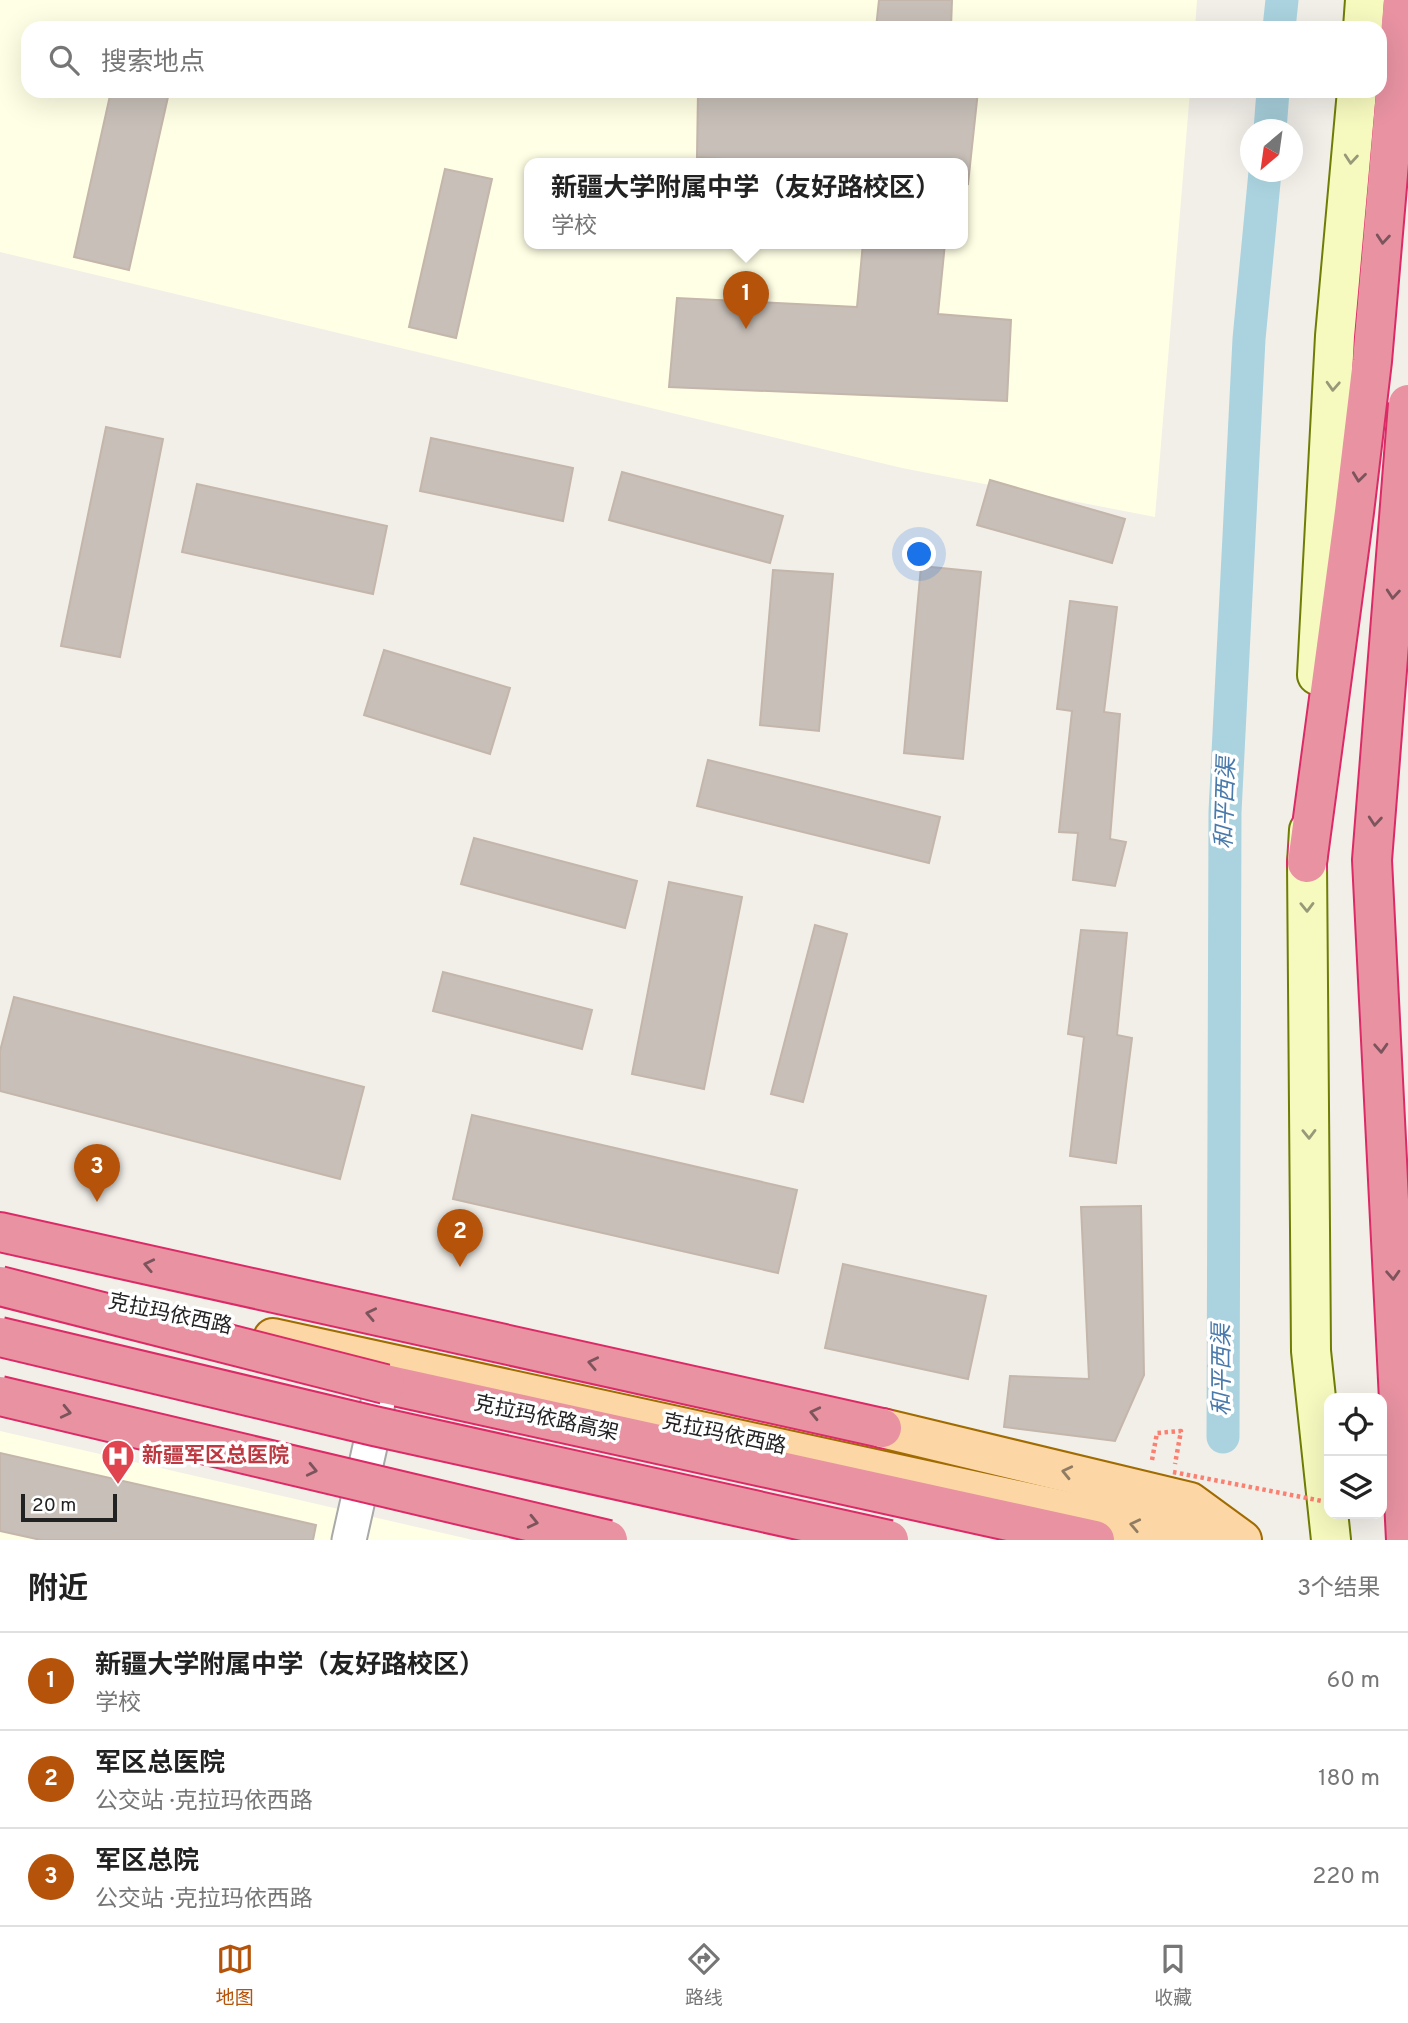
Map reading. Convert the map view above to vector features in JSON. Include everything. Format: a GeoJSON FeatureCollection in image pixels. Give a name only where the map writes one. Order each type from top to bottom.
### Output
{"type":"FeatureCollection","features":[{"type":"Feature","properties":{"kind":"highway"},"geometry":{"type":"LineString","coordinates":[[1307,863],[1372,361],[1403,0]]}},
{"type":"Feature","properties":{"kind":"highway"},"geometry":{"type":"LineString","coordinates":[[1406,1540],[1372,860],[1408,404]]}},
{"type":"Feature","properties":{"kind":"highway"},"geometry":{"type":"LineString","coordinates":[[0,1232],[882,1428]]}},
{"type":"Feature","properties":{"kind":"highway","name":"克拉玛依路高架"},"geometry":{"type":"LineString","coordinates":[[0,1286],[385,1384],[1096,1540]]}},
{"type":"Feature","properties":{"kind":"highway","name":"克拉玛依路高架"},"geometry":{"type":"LineString","coordinates":[[0,1336],[388,1429],[889,1540]]}},
{"type":"Feature","properties":{"kind":"highway"},"geometry":{"type":"LineString","coordinates":[[0,1396],[608,1540]]}},
{"type":"Feature","properties":{"kind":"main road"},"geometry":{"type":"LineString","coordinates":[[1364,21],[1365,0]]}},
{"type":"Feature","properties":{"kind":"main road"},"geometry":{"type":"LineString","coordinates":[[1331,1540],[1311,1351],[1307,863],[1335,336],[1356,98]]}},
{"type":"Feature","properties":{"kind":"main road","name":"克拉玛依西路"},"geometry":{"type":"LineString","coordinates":[[0,1279],[1201,1540]]}},
{"type":"Feature","properties":{"kind":"main road"},"geometry":{"type":"LineString","coordinates":[[0,1353],[551,1485],[810,1540]]}},
{"type":"Feature","properties":{"kind":"main road"},"geometry":{"type":"LineString","coordinates":[[882,1428],[1160,1482],[1242,1540]]}},
{"type":"Feature","properties":{"kind":"street"},"geometry":{"type":"LineString","coordinates":[[349,1540],[372,1442],[385,1362]]}},
{"type":"Feature","properties":{"kind":"path"},"geometry":{"type":"LineString","coordinates":[[1181,1431],[1160,1482],[1157,1433],[1181,1431]]}},
{"type":"Feature","properties":{"kind":"path"},"geometry":{"type":"LineString","coordinates":[[1160,1482],[1324,1501]]}},
{"type":"Feature","properties":{"kind":"shaded area"},"geometry":{"type":"Polygon","coordinates":[[[0,0],[1197,0],[1196,21],[21,21],[21,98],[1189,98],[1155,517],[902,468],[0,252],[0,0]]]}},
{"type":"Feature","properties":{"kind":"shaded area","name":"新疆军区总医院"},"geometry":{"type":"Polygon","coordinates":[[[0,1431],[473,1540],[0,1540],[0,1431]]]}},
{"type":"Feature","properties":{"kind":"building"},"geometry":{"type":"Polygon","coordinates":[[[879,0],[952,0],[951,21],[877,21],[879,0]]]}},
{"type":"Feature","properties":{"kind":"building"},"geometry":{"type":"Polygon","coordinates":[[[109,98],[168,98],[129,270],[74,257],[109,98]]]}},
{"type":"Feature","properties":{"kind":"building"},"geometry":{"type":"Polygon","coordinates":[[[698,98],[977,98],[968,184],[968,158],[697,157],[698,98]]]}},
{"type":"Feature","properties":{"kind":"building"},"geometry":{"type":"Polygon","coordinates":[[[445,169],[492,179],[456,338],[409,327],[445,169]]]}},
{"type":"Feature","properties":{"kind":"building"},"geometry":{"type":"Polygon","coordinates":[[[862,249],[944,249],[938,314],[1011,320],[1007,401],[669,387],[677,298],[857,307],[862,249]]]}},
{"type":"Feature","properties":{"kind":"building"},"geometry":{"type":"Polygon","coordinates":[[[106,427],[163,439],[120,657],[61,646],[106,427]]]}},
{"type":"Feature","properties":{"kind":"building"},"geometry":{"type":"Polygon","coordinates":[[[431,438],[573,468],[563,521],[420,491],[431,438]]]}},
{"type":"Feature","properties":{"kind":"building"},"geometry":{"type":"Polygon","coordinates":[[[622,472],[783,516],[770,563],[609,520],[622,472]]]}},
{"type":"Feature","properties":{"kind":"building"},"geometry":{"type":"Polygon","coordinates":[[[990,480],[1125,519],[1112,563],[977,525],[990,480]]]}},
{"type":"Feature","properties":{"kind":"building"},"geometry":{"type":"Polygon","coordinates":[[[197,484],[387,526],[373,594],[182,552],[197,484]]]}},
{"type":"Feature","properties":{"kind":"building"},"geometry":{"type":"Polygon","coordinates":[[[921,566],[981,572],[963,759],[904,753],[921,566]]]}},
{"type":"Feature","properties":{"kind":"building"},"geometry":{"type":"Polygon","coordinates":[[[773,570],[833,574],[819,731],[760,725],[773,570]]]}},
{"type":"Feature","properties":{"kind":"building"},"geometry":{"type":"Polygon","coordinates":[[[1070,601],[1117,607],[1104,712],[1120,714],[1110,839],[1126,842],[1115,886],[1073,880],[1078,833],[1059,832],[1072,711],[1057,709],[1070,601]]]}},
{"type":"Feature","properties":{"kind":"building"},"geometry":{"type":"Polygon","coordinates":[[[384,650],[510,688],[490,754],[364,715],[384,650]]]}},
{"type":"Feature","properties":{"kind":"building"},"geometry":{"type":"Polygon","coordinates":[[[708,760],[940,817],[929,863],[697,806],[708,760]]]}},
{"type":"Feature","properties":{"kind":"building"},"geometry":{"type":"Polygon","coordinates":[[[474,838],[637,881],[625,928],[461,884],[474,838]]]}},
{"type":"Feature","properties":{"kind":"building"},"geometry":{"type":"Polygon","coordinates":[[[669,882],[742,897],[704,1089],[632,1074],[669,882]]]}},
{"type":"Feature","properties":{"kind":"building"},"geometry":{"type":"Polygon","coordinates":[[[815,925],[847,934],[803,1102],[771,1094],[815,925]]]}},
{"type":"Feature","properties":{"kind":"building"},"geometry":{"type":"Polygon","coordinates":[[[1081,930],[1127,933],[1117,1035],[1132,1038],[1116,1163],[1070,1156],[1084,1037],[1068,1034],[1081,930]]]}},
{"type":"Feature","properties":{"kind":"building"},"geometry":{"type":"Polygon","coordinates":[[[443,972],[592,1010],[582,1049],[433,1011],[443,972]]]}},
{"type":"Feature","properties":{"kind":"building"},"geometry":{"type":"Polygon","coordinates":[[[14,997],[364,1087],[340,1179],[0,1091],[0,1051],[14,997]]]}},
{"type":"Feature","properties":{"kind":"building"},"geometry":{"type":"Polygon","coordinates":[[[472,1115],[797,1190],[778,1273],[453,1199],[472,1115]]]}},
{"type":"Feature","properties":{"kind":"building"},"geometry":{"type":"Polygon","coordinates":[[[1141,1206],[1144,1375],[1115,1441],[1004,1427],[1010,1376],[1089,1379],[1081,1207],[1141,1206]]]}},
{"type":"Feature","properties":{"kind":"building"},"geometry":{"type":"Polygon","coordinates":[[[843,1264],[986,1296],[968,1379],[825,1348],[843,1264]]]}},
{"type":"Feature","properties":{"kind":"building","name":"新疆军区总医院"},"geometry":{"type":"Polygon","coordinates":[[[0,1453],[316,1525],[313,1540],[41,1540],[0,1531],[0,1453]]]}},
{"type":"Feature","properties":{"kind":"waterway","name":"和平西渠"},"geometry":{"type":"LineString","coordinates":[[1280,21],[1282,0]]}},
{"type":"Feature","properties":{"kind":"waterway","name":"和平西渠"},"geometry":{"type":"LineString","coordinates":[[1271,119],[1272,98]]}},
{"type":"Feature","properties":{"kind":"waterway","name":"和平西渠"},"geometry":{"type":"LineString","coordinates":[[1223,1437],[1225,812],[1249,339],[1264,182]]}},
{"type":"Feature","properties":{"kind":"place","name":"新疆大学附属中学（友好路校区）"},"geometry":{"type":"Point","coordinates":[746,329]}},
{"type":"Feature","properties":{"kind":"place","name":"军区总院"},"geometry":{"type":"Point","coordinates":[97,1202]}},
{"type":"Feature","properties":{"kind":"place","name":"军区总医院"},"geometry":{"type":"Point","coordinates":[460,1267]}},
{"type":"Feature","properties":{"kind":"place","name":"新疆军区总医院"},"geometry":{"type":"Point","coordinates":[118,1486]}}]}
